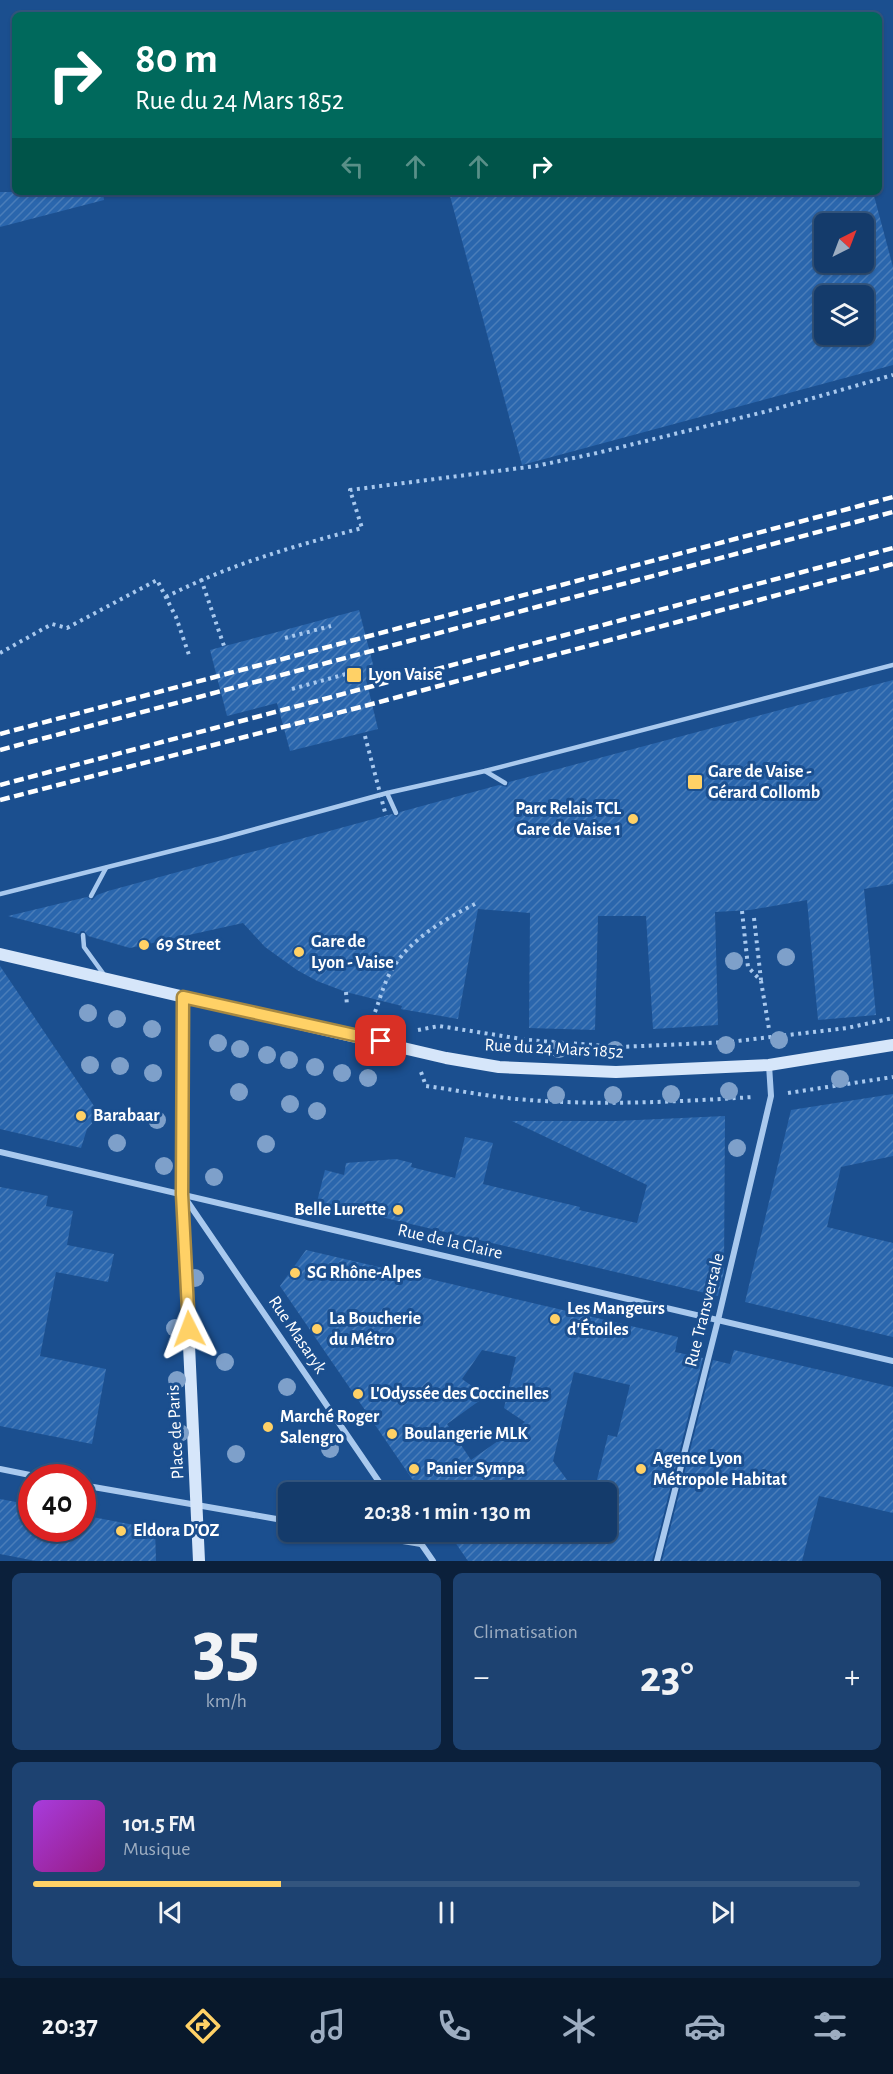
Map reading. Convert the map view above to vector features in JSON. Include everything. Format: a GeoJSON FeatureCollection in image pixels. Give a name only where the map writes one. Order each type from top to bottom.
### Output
{"type":"FeatureCollection","features":[{"type":"Feature","properties":{"kind":"street","name":"Rue du 24 Mars 1852"},"geometry":{"type":"LineString","coordinates":[[0,954],[446,1058],[499,1067],[616,1072],[769,1065],[893,1045]]}},
{"type":"Feature","properties":{"kind":"street","name":"Place de Paris"},"geometry":{"type":"LineString","coordinates":[[183,997],[182,1194],[199,1561]]}},
{"type":"Feature","properties":{"kind":"street","name":"Rue Transversale"},"geometry":{"type":"LineString","coordinates":[[657,1561],[718,1320],[771,1096],[769,1065]]}},
{"type":"Feature","properties":{"kind":"street","name":"Rue de la Claire"},"geometry":{"type":"LineString","coordinates":[[0,1152],[893,1361]]}},
{"type":"Feature","properties":{"kind":"street","name":"Rue Masaryk"},"geometry":{"type":"LineString","coordinates":[[182,1194],[379,1482]]}},
{"type":"Feature","properties":{"kind":"street"},"geometry":{"type":"LineString","coordinates":[[0,1469],[18,1473]]}},
{"type":"Feature","properties":{"kind":"street"},"geometry":{"type":"LineString","coordinates":[[96,1488],[278,1519]]}},
{"type":"Feature","properties":{"kind":"street"},"geometry":{"type":"LineString","coordinates":[[409,1542],[421,1544],[433,1561]]}},
{"type":"Feature","properties":{"kind":"lane"},"geometry":{"type":"LineString","coordinates":[[0,894],[893,665]]}},
{"type":"Feature","properties":{"kind":"lane"},"geometry":{"type":"LineString","coordinates":[[485,771],[505,783]]}},
{"type":"Feature","properties":{"kind":"lane"},"geometry":{"type":"LineString","coordinates":[[387,793],[396,813]]}},
{"type":"Feature","properties":{"kind":"lane"},"geometry":{"type":"LineString","coordinates":[[91,896],[106,868]]}},
{"type":"Feature","properties":{"kind":"lane"},"geometry":{"type":"LineString","coordinates":[[83,935],[84,947],[106,979]]}},
{"type":"Feature","properties":{"kind":"path"},"geometry":{"type":"LineString","coordinates":[[166,597],[201,579],[276,552],[362,528],[350,490],[546,464],[768,411],[893,375]]}},
{"type":"Feature","properties":{"kind":"path"},"geometry":{"type":"LineString","coordinates":[[201,579],[224,646]]}},
{"type":"Feature","properties":{"kind":"path"},"geometry":{"type":"LineString","coordinates":[[0,653],[52,624],[67,628],[157,580],[176,617],[189,655]]}},
{"type":"Feature","properties":{"kind":"path"},"geometry":{"type":"LineString","coordinates":[[285,639],[331,626]]}},
{"type":"Feature","properties":{"kind":"path"},"geometry":{"type":"LineString","coordinates":[[292,689],[346,674]]}},
{"type":"Feature","properties":{"kind":"path"},"geometry":{"type":"LineString","coordinates":[[365,736],[386,816]]}},
{"type":"Feature","properties":{"kind":"path"},"geometry":{"type":"LineString","coordinates":[[375,1012],[383,987],[400,958],[435,926],[475,904]]}},
{"type":"Feature","properties":{"kind":"path"},"geometry":{"type":"LineString","coordinates":[[742,911],[748,967],[761,981]]}},
{"type":"Feature","properties":{"kind":"path"},"geometry":{"type":"LineString","coordinates":[[754,918],[769,1029]]}},
{"type":"Feature","properties":{"kind":"path"},"geometry":{"type":"LineString","coordinates":[[346,992],[346,1006]]}},
{"type":"Feature","properties":{"kind":"path","name":"Rue du 24 Mars 1852"},"geometry":{"type":"LineString","coordinates":[[408,1032],[439,1026],[528,1040],[620,1047],[729,1042],[847,1028],[893,1018]]}},
{"type":"Feature","properties":{"kind":"building"},"geometry":{"type":"Polygon","coordinates":[[[0,192],[12,192],[12,195],[103,195],[104,200],[0,227],[0,192]]]}},
{"type":"Feature","properties":{"kind":"building"},"geometry":{"type":"Polygon","coordinates":[[[450,195],[874,195],[893,267],[893,365],[522,465],[450,195]]]}},
{"type":"Feature","properties":{"kind":"building"},"geometry":{"type":"Polygon","coordinates":[[[359,610],[376,676],[366,679],[378,729],[290,751],[277,703],[227,716],[210,650],[359,610]]]}},
{"type":"Feature","properties":{"kind":"building","name":"Parc Relais TCL Gare de Vaise 1"},"geometry":{"type":"Polygon","coordinates":[[[893,680],[893,884],[864,889],[876,1015],[818,1020],[807,900],[750,910],[715,912],[718,1025],[653,1029],[646,916],[598,916],[595,1030],[529,1028],[530,913],[478,909],[458,1019],[401,1009],[402,1006],[346,992],[317,981],[265,947],[243,923],[130,948],[88,936],[84,931],[79,934],[8,916],[87,897],[92,900],[97,895],[108,891],[392,814],[397,817],[400,812],[499,785],[507,787],[509,782],[893,680]]]}},
{"type":"Feature","properties":{"kind":"building"},"geometry":{"type":"Polygon","coordinates":[[[0,966],[100,1115],[87,1129],[81,1148],[0,1129],[0,966]]]}},
{"type":"Feature","properties":{"kind":"building"},"geometry":{"type":"Polygon","coordinates":[[[893,1094],[893,1156],[841,1167],[827,1227],[893,1243],[893,1337],[745,1302],[791,1110],[893,1094]]]}},
{"type":"Feature","properties":{"kind":"building"},"geometry":{"type":"Polygon","coordinates":[[[725,1116],[724,1271],[718,1296],[317,1202],[325,1170],[344,1175],[346,1163],[396,1159],[412,1163],[411,1167],[455,1178],[465,1137],[493,1143],[483,1184],[637,1223],[647,1185],[512,1121],[616,1121],[725,1116]]]}},
{"type":"Feature","properties":{"kind":"building"},"geometry":{"type":"Polygon","coordinates":[[[0,1187],[48,1196],[46,1206],[73,1211],[67,1245],[114,1254],[108,1282],[56,1272],[40,1356],[106,1369],[92,1444],[0,1426],[0,1187]]]}},
{"type":"Feature","properties":{"kind":"building"},"geometry":{"type":"Polygon","coordinates":[[[306,1250],[678,1337],[675,1352],[703,1358],[652,1561],[468,1561],[455,1542],[617,1542],[617,1482],[596,1482],[608,1435],[617,1437],[630,1385],[574,1372],[553,1461],[569,1482],[414,1482],[280,1286],[306,1250]],[[482,1350],[462,1379],[486,1396],[447,1424],[471,1460],[525,1422],[504,1408],[516,1357],[482,1350]]]}},
{"type":"Feature","properties":{"kind":"building"},"geometry":{"type":"Polygon","coordinates":[[[734,1350],[893,1387],[893,1513],[819,1496],[802,1561],[662,1561],[713,1360],[730,1364],[734,1350]]]}},
{"type":"Feature","properties":{"kind":"building"},"geometry":{"type":"Polygon","coordinates":[[[0,1499],[18,1502],[18,1542],[96,1542],[96,1518],[155,1529],[156,1561],[36,1561],[0,1554],[0,1499]]]}},
{"type":"Feature","properties":{"kind":"railway"},"geometry":{"type":"LineString","coordinates":[[0,734],[893,497]]}},
{"type":"Feature","properties":{"kind":"railway"},"geometry":{"type":"LineString","coordinates":[[0,750],[893,512]]}},
{"type":"Feature","properties":{"kind":"railway"},"geometry":{"type":"LineString","coordinates":[[0,785],[893,548]]}},
{"type":"Feature","properties":{"kind":"railway"},"geometry":{"type":"LineString","coordinates":[[0,800],[357,708],[893,564]]}},
{"type":"Feature","properties":{"kind":"place","name":"Lyon Vaise"},"geometry":{"type":"Point","coordinates":[354,675]}},
{"type":"Feature","properties":{"kind":"place","name":"Gare de Vaise - Gérard Collomb"},"geometry":{"type":"Point","coordinates":[695,782]}},
{"type":"Feature","properties":{"kind":"place","name":"Parc Relais TCL Gare de Vaise 1"},"geometry":{"type":"Point","coordinates":[633,819]}},
{"type":"Feature","properties":{"kind":"place","name":"69 Street"},"geometry":{"type":"Point","coordinates":[144,945]}},
{"type":"Feature","properties":{"kind":"place","name":"Gare de Lyon - Vaise"},"geometry":{"type":"Point","coordinates":[299,952]}},
{"type":"Feature","properties":{"kind":"place","name":"Barabaar"},"geometry":{"type":"Point","coordinates":[81,1116]}},
{"type":"Feature","properties":{"kind":"place","name":"Belle Lurette"},"geometry":{"type":"Point","coordinates":[398,1210]}},
{"type":"Feature","properties":{"kind":"place","name":"SG Rhône-Alpes"},"geometry":{"type":"Point","coordinates":[295,1273]}},
{"type":"Feature","properties":{"kind":"place","name":"Les Mangeurs d'Étoiles"},"geometry":{"type":"Point","coordinates":[555,1319]}},
{"type":"Feature","properties":{"kind":"place","name":"La Boucherie du Métro"},"geometry":{"type":"Point","coordinates":[317,1329]}},
{"type":"Feature","properties":{"kind":"place","name":"L'Odyssée des Coccinelles"},"geometry":{"type":"Point","coordinates":[358,1394]}},
{"type":"Feature","properties":{"kind":"place","name":"Marché Roger Salengro"},"geometry":{"type":"Point","coordinates":[268,1427]}},
{"type":"Feature","properties":{"kind":"place","name":"Boulangerie MLK"},"geometry":{"type":"Point","coordinates":[392,1434]}},
{"type":"Feature","properties":{"kind":"place","name":"Panier Sympa"},"geometry":{"type":"Point","coordinates":[414,1469]}},
{"type":"Feature","properties":{"kind":"place","name":"Agence Lyon Métropole Habitat"},"geometry":{"type":"Point","coordinates":[641,1469]}},
{"type":"Feature","properties":{"kind":"place","name":"Eldora D'OZ"},"geometry":{"type":"Point","coordinates":[121,1531]}},
{"type":"Feature","properties":{"kind":"route"},"geometry":{"type":"LineString","coordinates":[[189,1329],[182,1194],[183,997],[381,1041]]}}]}
